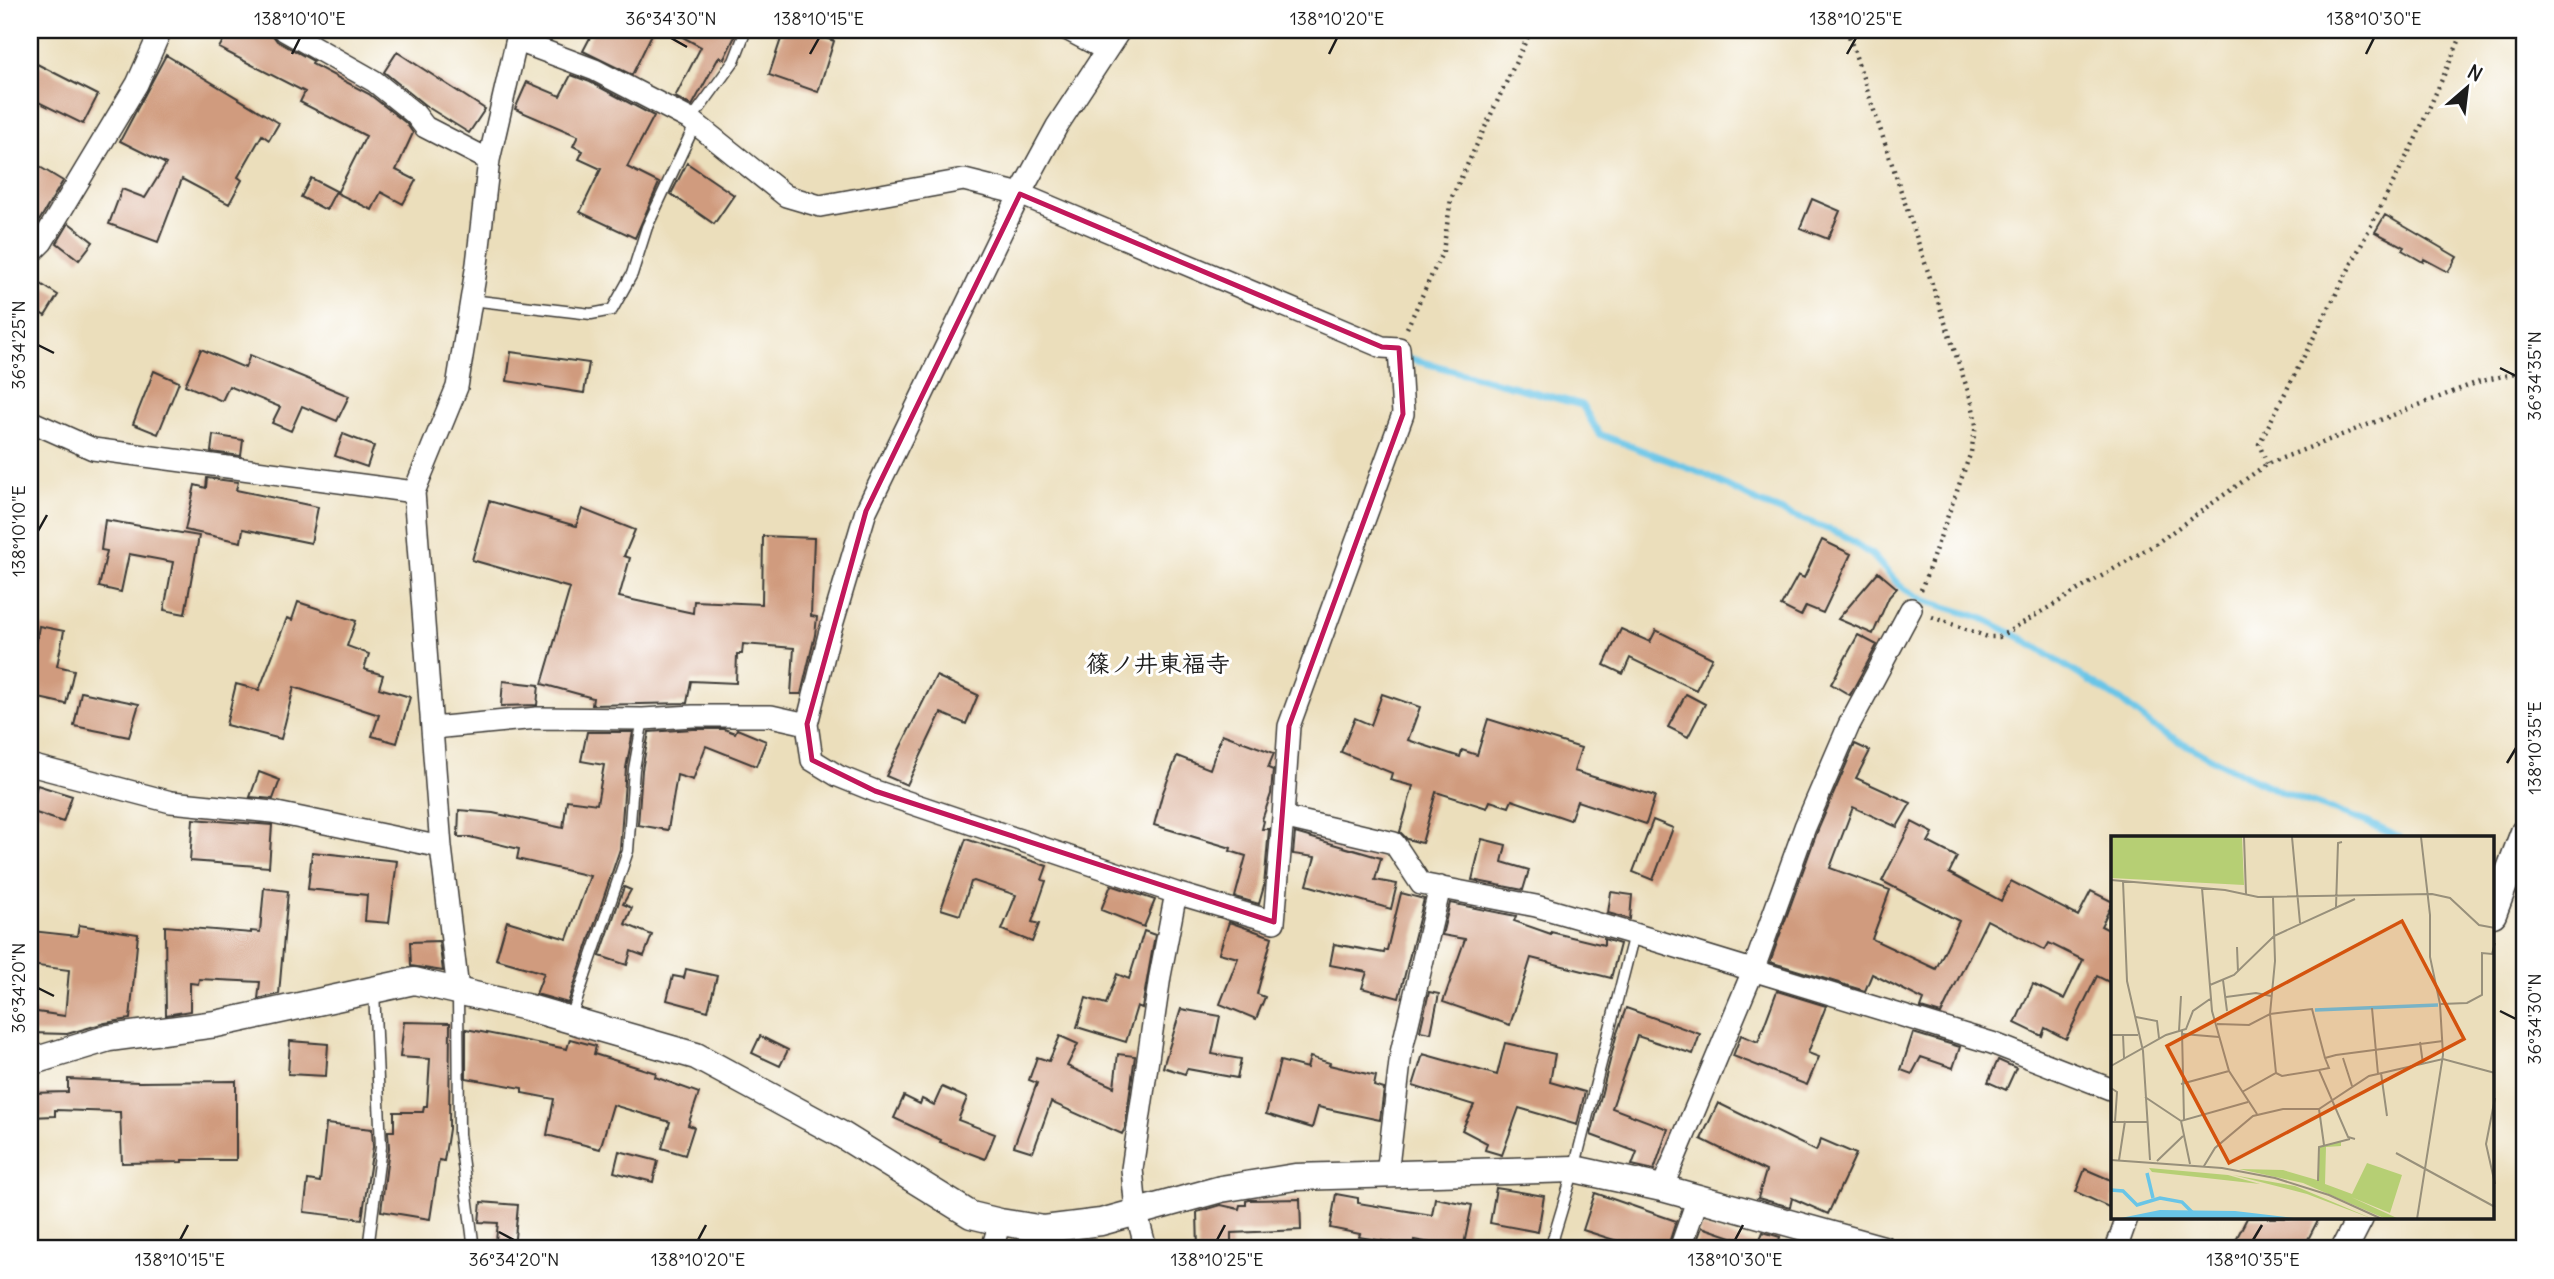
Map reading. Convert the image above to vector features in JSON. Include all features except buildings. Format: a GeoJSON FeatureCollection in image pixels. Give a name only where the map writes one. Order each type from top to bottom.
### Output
{"type":"FeatureCollection","features":[{"type":"Feature","properties":{"kind":"street"},"geometry":{"type":"LineString","coordinates":[[30,254],[42,242],[137,84],[161,30]]}},
{"type":"Feature","properties":{"kind":"street"},"geometry":{"type":"LineString","coordinates":[[285,30],[373,82],[415,114],[425,127],[489,160]]}},
{"type":"Feature","properties":{"kind":"street"},"geometry":{"type":"LineString","coordinates":[[1068,30],[1106,50]]}},
{"type":"Feature","properties":{"kind":"street"},"geometry":{"type":"LineString","coordinates":[[458,990],[441,847],[414,492],[457,387],[489,160],[519,35],[595,70],[691,120],[786,196],[820,206],[964,180],[1020,194],[1382,347],[1399,348],[1403,414],[1289,726],[1274,922],[1176,893],[888,795],[838,776],[812,760],[807,724],[829,635],[866,511],[1020,194],[1058,126],[1120,30]]}},
{"type":"Feature","properties":{"kind":"street"},"geometry":{"type":"LineString","coordinates":[[30,421],[93,449],[414,492]]}},
{"type":"Feature","properties":{"kind":"street"},"geometry":{"type":"LineString","coordinates":[[1662,1188],[1753,971],[1805,828],[1849,725],[1911,609]]}},
{"type":"Feature","properties":{"kind":"street"},"geometry":{"type":"LineString","coordinates":[[433,728],[537,718],[643,719],[693,716],[771,716],[807,724]]}},
{"type":"Feature","properties":{"kind":"street"},"geometry":{"type":"LineString","coordinates":[[30,765],[172,802],[272,811],[441,847]]}},
{"type":"Feature","properties":{"kind":"street"},"geometry":{"type":"LineString","coordinates":[[1283,817],[1394,844],[1421,884],[1536,906],[1634,934],[1992,1043],[2111,1089]]}},
{"type":"Feature","properties":{"kind":"street"},"geometry":{"type":"LineString","coordinates":[[2494,912],[2517,878],[2524,832]]}},
{"type":"Feature","properties":{"kind":"street"},"geometry":{"type":"LineString","coordinates":[[1387,1175],[1401,1053],[1440,887]]}},
{"type":"Feature","properties":{"kind":"street"},"geometry":{"type":"LineString","coordinates":[[1146,1249],[1136,1211],[1132,1168],[1160,976],[1176,893]]}},
{"type":"Feature","properties":{"kind":"street"},"geometry":{"type":"LineString","coordinates":[[30,1062],[108,1038],[216,1024],[414,981],[458,990],[696,1056],[842,1135],[971,1215],[1000,1222],[1044,1229],[1101,1222],[1221,1189],[1295,1177],[1574,1169],[1662,1188],[1883,1249]]}},
{"type":"Feature","properties":{"kind":"street"},"geometry":{"type":"LineString","coordinates":[[1680,1249],[1698,1198]]}},
{"type":"Feature","properties":{"kind":"street"},"geometry":{"type":"LineString","coordinates":[[2116,1249],[2126,1220]]}},
{"type":"Feature","properties":{"kind":"street"},"geometry":{"type":"LineString","coordinates":[[2344,1249],[2359,1220]]}},
{"type":"Feature","properties":{"kind":"street"},"geometry":{"type":"LineString","coordinates":[[992,1249],[1000,1222]]}},
{"type":"Feature","properties":{"kind":"lane"},"geometry":{"type":"LineString","coordinates":[[471,300],[591,314],[612,310],[632,274],[647,227],[692,131],[691,120],[734,61],[746,30]]}},
{"type":"Feature","properties":{"kind":"lane"},"geometry":{"type":"LineString","coordinates":[[570,1020],[628,851],[634,769],[643,719]]}},
{"type":"Feature","properties":{"kind":"lane"},"geometry":{"type":"LineString","coordinates":[[1550,1249],[1574,1169],[1634,934]]}},
{"type":"Feature","properties":{"kind":"lane"},"geometry":{"type":"LineString","coordinates":[[368,1249],[382,1147],[374,990]]}},
{"type":"Feature","properties":{"kind":"lane"},"geometry":{"type":"LineString","coordinates":[[458,990],[459,1134],[474,1249]]}},
{"type":"Feature","properties":{"kind":"path"},"geometry":{"type":"LineString","coordinates":[[1399,348],[1443,251],[1451,199],[1531,30]]}},
{"type":"Feature","properties":{"kind":"path"},"geometry":{"type":"LineString","coordinates":[[1847,30],[1972,403],[1976,425],[1971,452],[1922,587]]}},
{"type":"Feature","properties":{"kind":"path"},"geometry":{"type":"LineString","coordinates":[[2267,464],[2259,444],[2415,140],[2464,30]]}},
{"type":"Feature","properties":{"kind":"path"},"geometry":{"type":"LineString","coordinates":[[1911,609],[1988,637],[1999,638],[2154,545],[2267,464],[2478,382],[2524,372]]}},
{"type":"Feature","properties":{"kind":"highlighted area"},"geometry":{"type":"Polygon","coordinates":[[[1020,194],[1382,347],[1399,348],[1403,414],[1289,726],[1274,922],[875,791],[812,760],[807,724],[866,511],[1020,194]]]}},
{"type":"Feature","properties":{"kind":"waterway"},"geometry":{"type":"LineString","coordinates":[[1407,358],[1582,405],[1599,434],[1704,474],[1762,504],[1841,534],[1872,555],[1900,586],[1923,600],[1982,618],[2021,638],[2121,701],[2153,727],[2281,792],[2366,822],[2396,836]]}},
{"type":"Feature","properties":{"kind":"district","name":"篠ノ井東福寺"},"geometry":{"type":"Point","coordinates":[1158,663]}}]}
